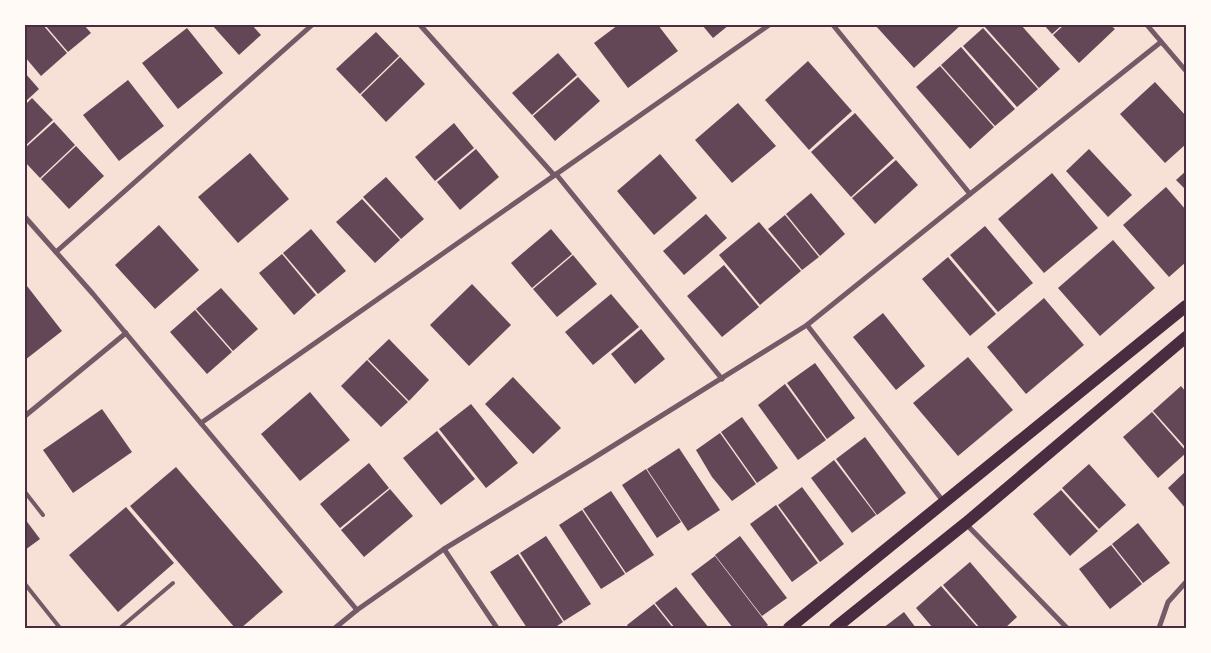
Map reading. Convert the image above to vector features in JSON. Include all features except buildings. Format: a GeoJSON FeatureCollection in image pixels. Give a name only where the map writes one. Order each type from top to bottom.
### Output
{"type":"FeatureCollection","features":[{"type":"Feature","properties":{"kind":"main road"},"geometry":{"type":"LineString","coordinates":[[789,628],[1186,306]]}},
{"type":"Feature","properties":{"kind":"main road"},"geometry":{"type":"LineString","coordinates":[[835,628],[966,523],[1186,338]]}},
{"type":"Feature","properties":{"kind":"street"},"geometry":{"type":"LineString","coordinates":[[56,252],[312,25]]}},
{"type":"Feature","properties":{"kind":"street"},"geometry":{"type":"LineString","coordinates":[[420,25],[555,174],[722,379]]}},
{"type":"Feature","properties":{"kind":"street"},"geometry":{"type":"LineString","coordinates":[[200,423],[769,25]]}},
{"type":"Feature","properties":{"kind":"street"},"geometry":{"type":"LineString","coordinates":[[833,25],[970,194]]}},
{"type":"Feature","properties":{"kind":"street"},"geometry":{"type":"LineString","coordinates":[[1147,25],[1186,71]]}},
{"type":"Feature","properties":{"kind":"street"},"geometry":{"type":"LineString","coordinates":[[335,628],[357,610],[444,549],[807,326],[1161,42]]}},
{"type":"Feature","properties":{"kind":"street"},"geometry":{"type":"LineString","coordinates":[[25,218],[93,294],[357,610]]}},
{"type":"Feature","properties":{"kind":"street"},"geometry":{"type":"LineString","coordinates":[[807,326],[944,502]]}},
{"type":"Feature","properties":{"kind":"street"},"geometry":{"type":"LineString","coordinates":[[25,416],[126,333]]}},
{"type":"Feature","properties":{"kind":"street"},"geometry":{"type":"LineString","coordinates":[[966,523],[1068,628]]}},
{"type":"Feature","properties":{"kind":"street"},"geometry":{"type":"LineString","coordinates":[[444,549],[497,628]]}},
{"type":"Feature","properties":{"kind":"street"},"geometry":{"type":"LineString","coordinates":[[1159,628],[1168,602],[1186,582]]}},
{"type":"Feature","properties":{"kind":"lane"},"geometry":{"type":"LineString","coordinates":[[25,492],[43,515]]}},
{"type":"Feature","properties":{"kind":"lane"},"geometry":{"type":"LineString","coordinates":[[120,628],[173,583]]}},
{"type":"Feature","properties":{"kind":"lane"},"geometry":{"type":"LineString","coordinates":[[25,584],[60,628]]}}]}
